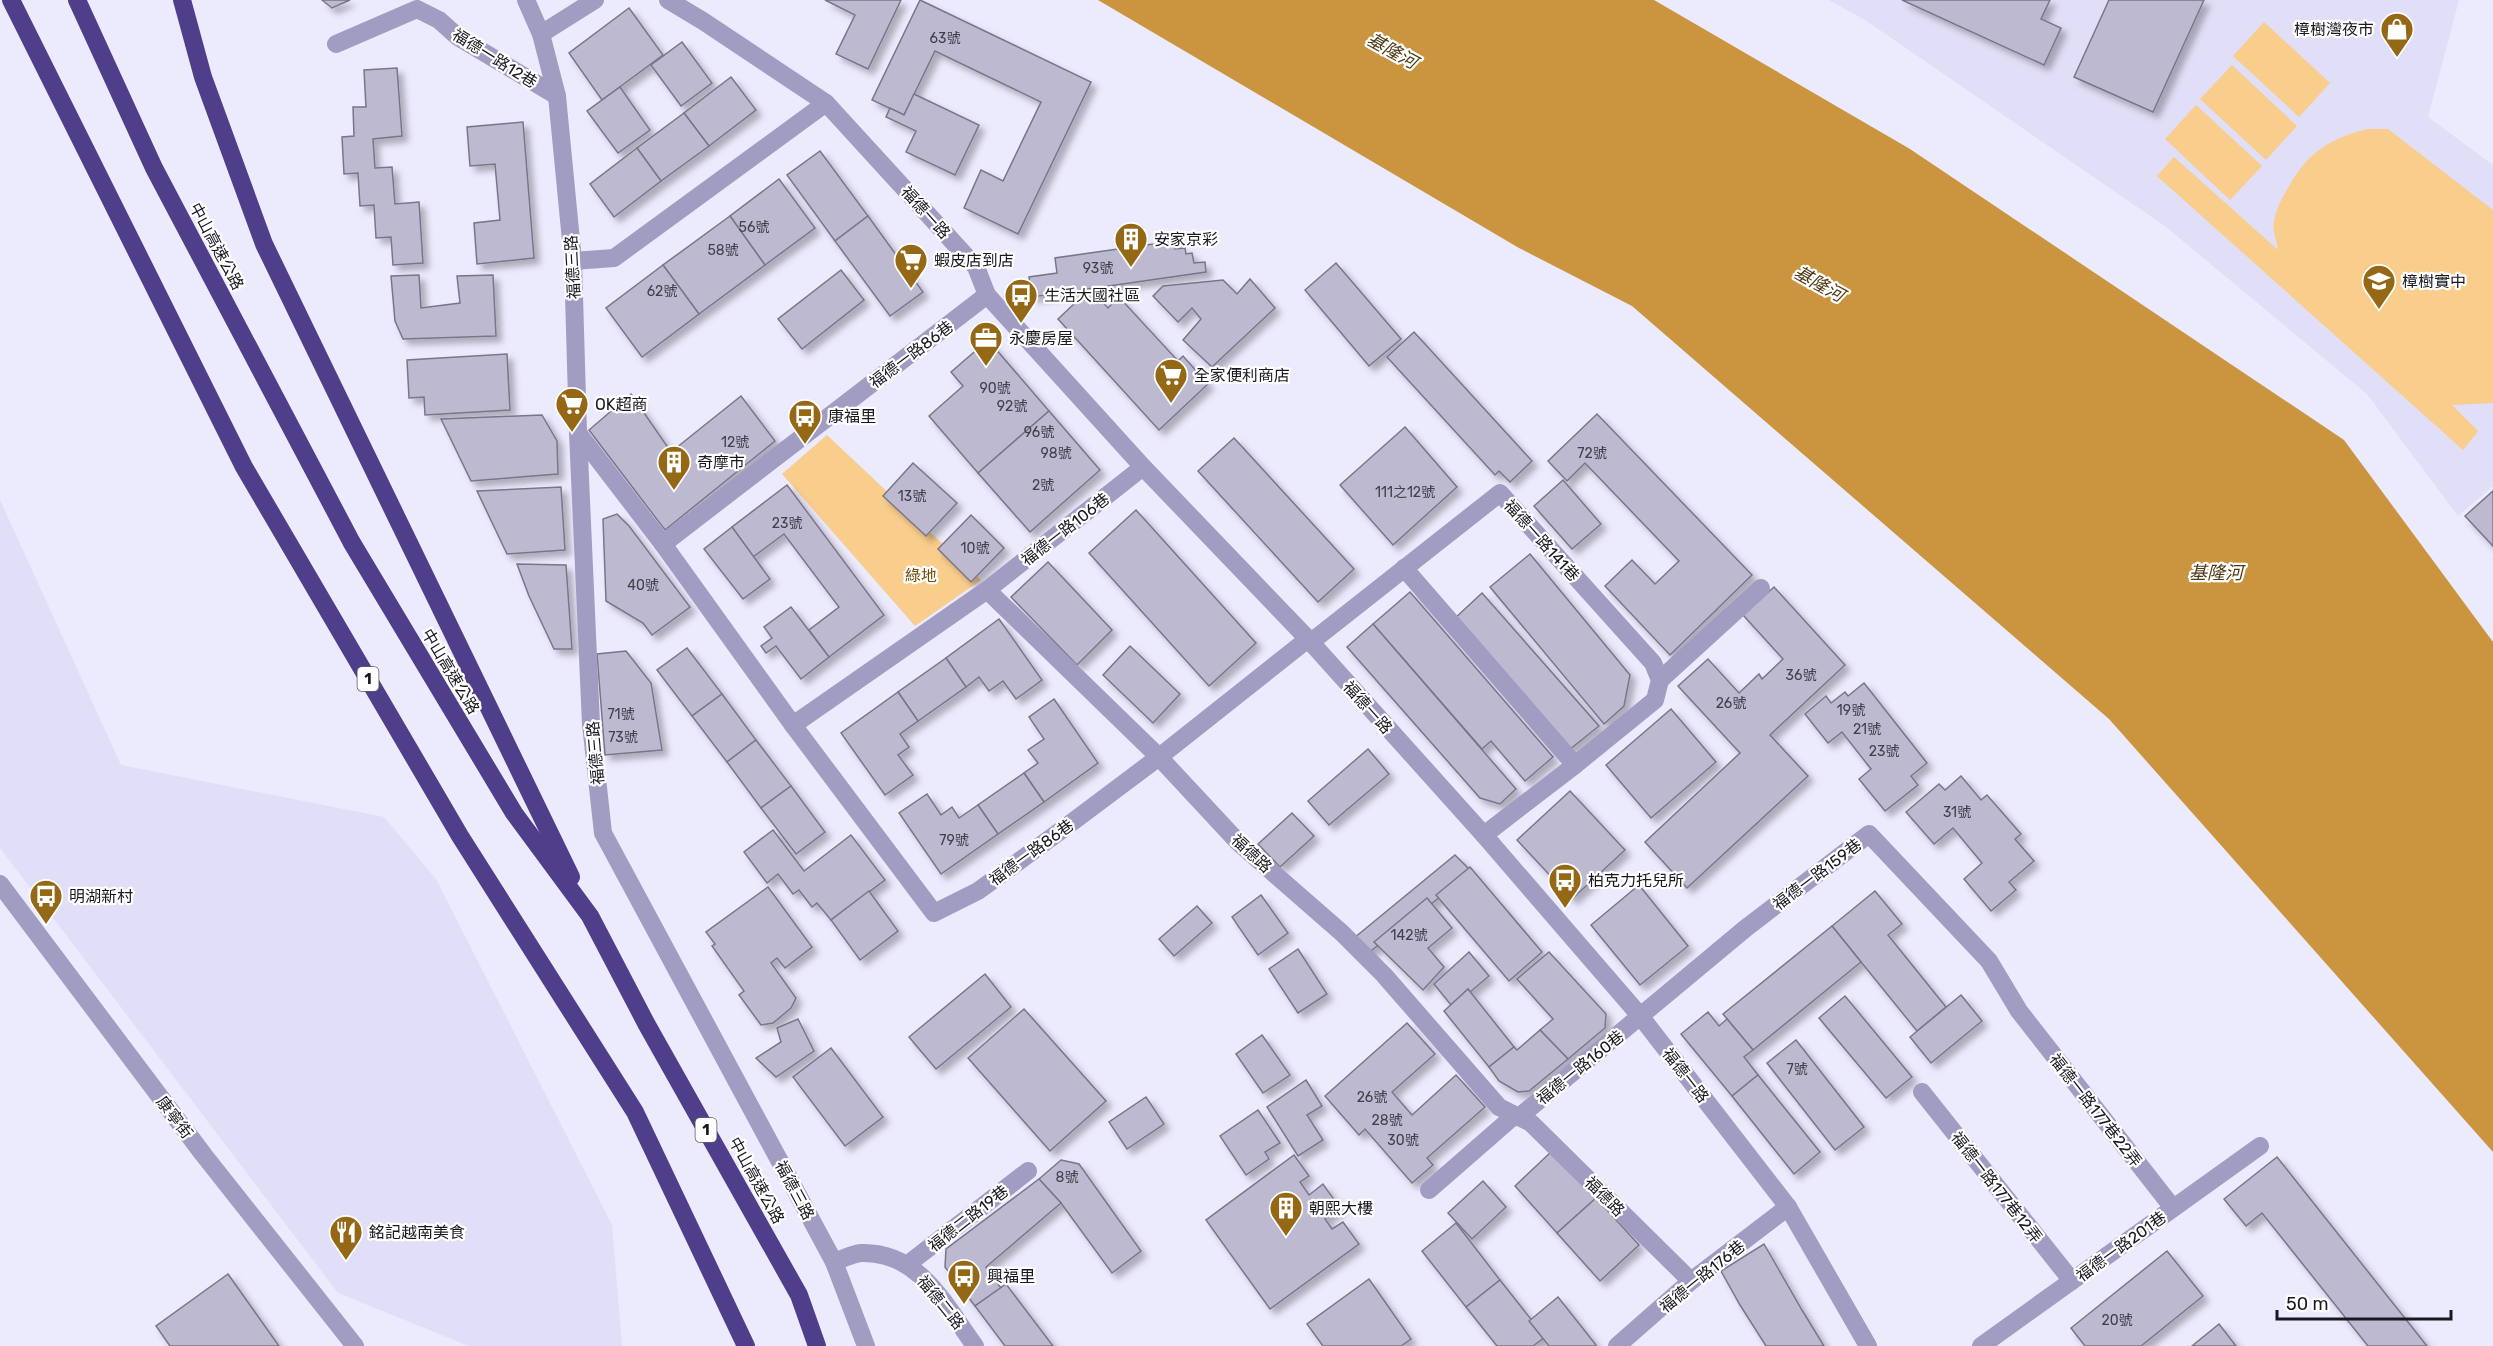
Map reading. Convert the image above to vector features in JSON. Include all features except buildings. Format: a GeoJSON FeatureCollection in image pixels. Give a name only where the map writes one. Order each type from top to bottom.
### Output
{"type":"FeatureCollection","features":[{"type":"Feature","properties":{"kind":"highway","name":"1"},"geometry":{"type":"LineString","coordinates":[[11,0],[244,467],[460,836],[635,1112],[746,1346]]}},
{"type":"Feature","properties":{"kind":"highway","name":"中山高速公路"},"geometry":{"type":"LineString","coordinates":[[77,0],[154,168],[352,543],[514,813],[590,916],[647,1024],[799,1295],[817,1346]]}},
{"type":"Feature","properties":{"kind":"highway"},"geometry":{"type":"LineString","coordinates":[[182,0],[203,77],[264,244],[590,916]]}},
{"type":"Feature","properties":{"kind":"street","name":"福德三路"},"geometry":{"type":"LineString","coordinates":[[526,0],[541,34],[557,96],[573,261],[591,724],[603,833],[834,1262],[866,1346]]}},
{"type":"Feature","properties":{"kind":"street"},"geometry":{"type":"LineString","coordinates":[[541,34],[596,0]]}},
{"type":"Feature","properties":{"kind":"street","name":"福德一路"},"geometry":{"type":"LineString","coordinates":[[668,0],[826,103],[976,267],[987,295],[1143,467],[1309,641],[1484,835],[1641,1017],[1788,1207],[1868,1346]]}},
{"type":"Feature","properties":{"kind":"street","name":"福德一路12巷"},"geometry":{"type":"LineString","coordinates":[[336,44],[417,9],[439,20],[458,37],[557,96]]}},
{"type":"Feature","properties":{"kind":"street"},"geometry":{"type":"LineString","coordinates":[[573,261],[614,258],[826,103]]}},
{"type":"Feature","properties":{"kind":"street","name":"福德一路86巷"},"geometry":{"type":"LineString","coordinates":[[663,544],[987,295]]}},
{"type":"Feature","properties":{"kind":"street","name":"福德一路86巷"},"geometry":{"type":"LineString","coordinates":[[578,434],[663,544],[793,725],[934,913],[978,891],[1159,757],[1309,641]]}},
{"type":"Feature","properties":{"kind":"street","name":"福德一路106巷"},"geometry":{"type":"LineString","coordinates":[[987,591],[1143,467]]}},
{"type":"Feature","properties":{"kind":"street","name":"福德一路141巷"},"geometry":{"type":"LineString","coordinates":[[1309,641],[1500,493],[1653,663],[1660,680]]}},
{"type":"Feature","properties":{"kind":"street"},"geometry":{"type":"LineString","coordinates":[[1404,568],[1575,765]]}},
{"type":"Feature","properties":{"kind":"street"},"geometry":{"type":"LineString","coordinates":[[1484,835],[1654,700],[1660,680],[1761,588]]}},
{"type":"Feature","properties":{"kind":"street"},"geometry":{"type":"LineString","coordinates":[[793,725],[987,591]]}},
{"type":"Feature","properties":{"kind":"street","name":"福德路"},"geometry":{"type":"LineString","coordinates":[[987,591],[1159,757],[1239,843],[1342,933],[1384,975],[1499,1107],[1531,1123],[1691,1281]]}},
{"type":"Feature","properties":{"kind":"street","name":"福德一路159巷"},"geometry":{"type":"LineString","coordinates":[[1641,1017],[1746,928],[1869,834],[1989,961],[2019,1011]]}},
{"type":"Feature","properties":{"kind":"street","name":"康寧街"},"geometry":{"type":"LineString","coordinates":[[0,884],[203,1154],[354,1346]]}},
{"type":"Feature","properties":{"kind":"street","name":"福德一路177巷22弄"},"geometry":{"type":"LineString","coordinates":[[2019,1011],[2173,1208]]}},
{"type":"Feature","properties":{"kind":"street","name":"福德一路160巷"},"geometry":{"type":"LineString","coordinates":[[1517,1116],[1641,1017]]}},
{"type":"Feature","properties":{"kind":"street","name":"福德一路177巷12弄"},"geometry":{"type":"LineString","coordinates":[[1922,1092],[2072,1281]]}},
{"type":"Feature","properties":{"kind":"street"},"geometry":{"type":"LineString","coordinates":[[1429,1190],[1517,1116]]}},
{"type":"Feature","properties":{"kind":"street","name":"福德一路201巷"},"geometry":{"type":"LineString","coordinates":[[1982,1346],[2260,1146]]}},
{"type":"Feature","properties":{"kind":"street","name":"福德二路19巷"},"geometry":{"type":"LineString","coordinates":[[908,1264],[1028,1171]]}},
{"type":"Feature","properties":{"kind":"street","name":"福德一路176巷"},"geometry":{"type":"LineString","coordinates":[[1617,1346],[1691,1281],[1788,1207]]}},
{"type":"Feature","properties":{"kind":"street","name":"福德二路"},"geometry":{"type":"LineString","coordinates":[[834,1262],[859,1253],[892,1257],[908,1264],[928,1282],[975,1346]]}},
{"type":"Feature","properties":{"kind":"shaded area","name":"樟樹實中"},"geometry":{"type":"Polygon","coordinates":[[[1829,0],[2459,0],[2428,117],[2493,165],[2493,486],[2458,516],[2367,394],[2165,226],[1865,20],[1829,0]]]}},
{"type":"Feature","properties":{"kind":"shaded area"},"geometry":{"type":"Polygon","coordinates":[[[0,500],[121,765],[384,817],[436,879],[612,1225],[622,1346],[469,1346],[338,1293],[0,848],[0,500]]]}},
{"type":"Feature","properties":{"kind":"green space"},"geometry":{"type":"Polygon","coordinates":[[[2264,22],[2330,83],[2299,117],[2233,56],[2264,22]]]}},
{"type":"Feature","properties":{"kind":"green space"},"geometry":{"type":"Polygon","coordinates":[[[2232,65],[2297,126],[2266,160],[2200,99],[2232,65]]]}},
{"type":"Feature","properties":{"kind":"green space"},"geometry":{"type":"Polygon","coordinates":[[[2196,105],[2262,166],[2230,200],[2165,139],[2196,105]]]}},
{"type":"Feature","properties":{"kind":"green space"},"geometry":{"type":"Polygon","coordinates":[[[2367,129],[2388,129],[2493,210],[2493,403],[2452,405],[2478,431],[2463,450],[2157,176],[2174,157],[2278,250],[2274,229],[2277,209],[2303,165],[2330,143],[2367,129]]]}},
{"type":"Feature","properties":{"kind":"green space","name":"綠地"},"geometry":{"type":"Polygon","coordinates":[[[827,435],[981,580],[915,626],[782,474],[827,435]]]}},
{"type":"Feature","properties":{"kind":"water","name":"基隆河"},"geometry":{"type":"Polygon","coordinates":[[[1098,0],[1654,0],[1910,149],[2344,440],[2493,642],[2493,1152],[2109,719],[1632,306],[1519,248],[1098,0]]]}},
{"type":"Feature","properties":{"kind":"place","name":"樟樹灣夜市"},"geometry":{"type":"Point","coordinates":[2397,58]}},
{"type":"Feature","properties":{"kind":"place","name":"安家京彩"},"geometry":{"type":"Point","coordinates":[1131,268]}},
{"type":"Feature","properties":{"kind":"place","name":"蝦皮店到店"},"geometry":{"type":"Point","coordinates":[911,289]}},
{"type":"Feature","properties":{"kind":"place","name":"樟樹實中"},"geometry":{"type":"Point","coordinates":[2379,310]}},
{"type":"Feature","properties":{"kind":"place","name":"生活大國社區"},"geometry":{"type":"Point","coordinates":[1021,324]}},
{"type":"Feature","properties":{"kind":"place","name":"永慶房屋"},"geometry":{"type":"Point","coordinates":[986,367]}},
{"type":"Feature","properties":{"kind":"place","name":"全家便利商店"},"geometry":{"type":"Point","coordinates":[1171,404]}},
{"type":"Feature","properties":{"kind":"place","name":"OK超商"},"geometry":{"type":"Point","coordinates":[572,433]}},
{"type":"Feature","properties":{"kind":"place","name":"康福里"},"geometry":{"type":"Point","coordinates":[805,445]}},
{"type":"Feature","properties":{"kind":"place","name":"奇摩市"},"geometry":{"type":"Point","coordinates":[674,491]}},
{"type":"Feature","properties":{"kind":"place","name":"柏克力托兒所"},"geometry":{"type":"Point","coordinates":[1565,909]}},
{"type":"Feature","properties":{"kind":"place","name":"明湖新村"},"geometry":{"type":"Point","coordinates":[46,925]}},
{"type":"Feature","properties":{"kind":"place","name":"朝熙大樓"},"geometry":{"type":"Point","coordinates":[1286,1237]}},
{"type":"Feature","properties":{"kind":"place","name":"銘記越南美食"},"geometry":{"type":"Point","coordinates":[346,1261]}},
{"type":"Feature","properties":{"kind":"place","name":"興福里"},"geometry":{"type":"Point","coordinates":[964,1305]}}]}
